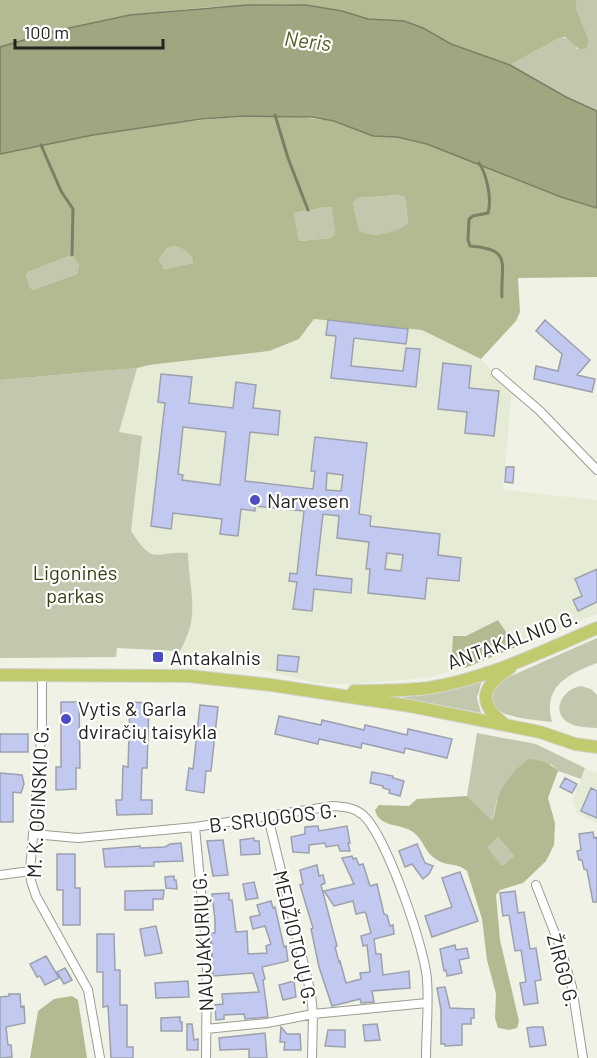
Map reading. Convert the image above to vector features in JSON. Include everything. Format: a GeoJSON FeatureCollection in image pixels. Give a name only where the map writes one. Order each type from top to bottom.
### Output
{"type":"FeatureCollection","features":[{"type":"Feature","properties":{"kind":"main road","name":"ANTAKALNIO G."},"geometry":{"type":"LineString","coordinates":[[296,688],[341,691],[428,688],[521,661],[597,628]]}},
{"type":"Feature","properties":{"kind":"main road"},"geometry":{"type":"LineString","coordinates":[[507,726],[490,711],[486,693],[496,679],[521,661]]}},
{"type":"Feature","properties":{"kind":"main road","name":"ANTAKALNIO G."},"geometry":{"type":"LineString","coordinates":[[0,675],[189,676],[296,688],[410,706],[540,732],[574,744],[597,747]]}},
{"type":"Feature","properties":{"kind":"main road"},"geometry":{"type":"LineString","coordinates":[[574,744],[597,756]]}},
{"type":"Feature","properties":{"kind":"street"},"geometry":{"type":"LineString","coordinates":[[496,373],[540,411],[597,470]]}},
{"type":"Feature","properties":{"kind":"street","name":"M. K. OGINSKIO G."},"geometry":{"type":"LineString","coordinates":[[42,674],[42,726],[31,881],[36,896],[88,990],[100,1058]]}},
{"type":"Feature","properties":{"kind":"street","name":"B. SRUOGOS G."},"geometry":{"type":"LineString","coordinates":[[33,834],[78,838],[195,827],[333,806],[355,810],[369,821],[385,850],[421,946],[427,980],[426,1058]]}},
{"type":"Feature","properties":{"kind":"street","name":"MEDŽIOTOJŲ G."},"geometry":{"type":"LineString","coordinates":[[268,817],[306,965],[314,1014],[312,1058]]}},
{"type":"Feature","properties":{"kind":"street","name":"NAUJAKURIŲ G."},"geometry":{"type":"LineString","coordinates":[[195,827],[207,955],[206,1058]]}},
{"type":"Feature","properties":{"kind":"street"},"geometry":{"type":"LineString","coordinates":[[0,875],[30,871]]}},
{"type":"Feature","properties":{"kind":"street","name":"ŽIRGO G."},"geometry":{"type":"LineString","coordinates":[[536,885],[561,949],[572,987],[584,1058]]}},
{"type":"Feature","properties":{"kind":"street"},"geometry":{"type":"LineString","coordinates":[[206,1029],[267,1023],[314,1014],[427,1003]]}},
{"type":"Feature","properties":{"kind":"shaded area"},"geometry":{"type":"Polygon","coordinates":[[[0,0],[577,0],[576,8],[589,40],[586,48],[580,49],[565,37],[559,38],[510,65],[451,44],[423,28],[404,21],[368,19],[327,8],[286,4],[210,7],[130,15],[55,31],[0,47],[0,0]]]}},
{"type":"Feature","properties":{"kind":"shaded area"},"geometry":{"type":"Polygon","coordinates":[[[283,115],[334,121],[373,136],[397,137],[427,144],[561,197],[597,208],[597,277],[518,278],[520,312],[516,321],[481,359],[422,330],[314,319],[299,339],[269,351],[137,368],[0,380],[0,154],[141,127],[247,116],[283,115]],[[398,195],[358,198],[353,203],[359,230],[364,233],[384,234],[408,223],[405,197],[398,195]],[[332,207],[294,213],[299,241],[331,238],[335,233],[332,207]],[[176,246],[167,248],[159,259],[164,269],[193,263],[186,251],[176,246]],[[72,255],[28,272],[26,275],[30,288],[33,290],[77,274],[79,265],[72,255]]]}},
{"type":"Feature","properties":{"kind":"shaded area"},"geometry":{"type":"Polygon","coordinates":[[[314,319],[422,330],[481,359],[496,376],[512,388],[503,490],[597,500],[597,614],[516,647],[498,620],[466,636],[454,636],[455,662],[465,668],[429,677],[358,684],[312,682],[216,658],[158,649],[117,648],[116,657],[0,658],[0,380],[137,368],[269,351],[308,329],[314,319]]]}},
{"type":"Feature","properties":{"kind":"shaded area"},"geometry":{"type":"Polygon","coordinates":[[[498,620],[516,647],[465,668],[455,662],[452,653],[453,636],[466,636],[498,620]]]}},
{"type":"Feature","properties":{"kind":"shaded area"},"geometry":{"type":"Polygon","coordinates":[[[529,759],[538,760],[558,771],[548,798],[555,823],[554,845],[546,861],[523,883],[500,890],[496,895],[500,940],[519,1021],[517,1028],[509,1030],[498,1028],[495,1018],[496,994],[487,960],[482,919],[467,871],[437,860],[413,832],[381,820],[375,810],[379,805],[409,806],[417,799],[467,796],[492,821],[502,789],[509,777],[529,759]],[[498,837],[487,847],[502,866],[514,856],[498,837]]]}},
{"type":"Feature","properties":{"kind":"shaded area"},"geometry":{"type":"Polygon","coordinates":[[[585,768],[597,773],[597,823],[577,814],[573,799],[585,768]]]}},
{"type":"Feature","properties":{"kind":"shaded area"},"geometry":{"type":"Polygon","coordinates":[[[72,996],[78,1000],[87,1058],[30,1058],[38,1011],[54,999],[72,996]]]}},
{"type":"Feature","properties":{"kind":"green space"},"geometry":{"type":"Polygon","coordinates":[[[577,0],[597,0],[597,111],[566,97],[510,65],[559,38],[568,39],[577,49],[589,40],[576,8],[577,0]]]}},
{"type":"Feature","properties":{"kind":"green space"},"geometry":{"type":"Polygon","coordinates":[[[398,195],[405,197],[408,224],[384,234],[370,234],[359,230],[353,203],[358,198],[398,195]]]}},
{"type":"Feature","properties":{"kind":"green space"},"geometry":{"type":"Polygon","coordinates":[[[333,207],[335,233],[331,238],[299,241],[294,213],[333,207]]]}},
{"type":"Feature","properties":{"kind":"green space"},"geometry":{"type":"Polygon","coordinates":[[[176,246],[186,251],[193,263],[164,269],[159,259],[167,248],[176,246]]]}},
{"type":"Feature","properties":{"kind":"green space"},"geometry":{"type":"Polygon","coordinates":[[[72,255],[79,265],[77,274],[33,290],[30,289],[26,275],[28,272],[72,255]]]}},
{"type":"Feature","properties":{"kind":"green space","name":"Ligoninės parkas"},"geometry":{"type":"Polygon","coordinates":[[[137,368],[119,432],[142,436],[131,531],[145,549],[155,555],[188,553],[192,614],[180,651],[117,648],[116,657],[0,658],[0,380],[137,368]]]}},
{"type":"Feature","properties":{"kind":"green space"},"geometry":{"type":"Polygon","coordinates":[[[597,638],[597,663],[567,677],[554,691],[550,710],[552,722],[517,717],[496,709],[492,702],[493,692],[502,680],[597,638]]]}},
{"type":"Feature","properties":{"kind":"green space"},"geometry":{"type":"Polygon","coordinates":[[[482,680],[477,698],[481,713],[404,698],[450,690],[482,680]]]}},
{"type":"Feature","properties":{"kind":"green space"},"geometry":{"type":"Polygon","coordinates":[[[581,686],[591,689],[597,695],[597,728],[572,725],[563,719],[560,713],[559,708],[564,696],[574,688],[581,686]]]}},
{"type":"Feature","properties":{"kind":"green space"},"geometry":{"type":"Polygon","coordinates":[[[477,733],[536,744],[585,768],[581,779],[558,771],[551,764],[497,800],[492,822],[467,796],[477,733]]]}},
{"type":"Feature","properties":{"kind":"green space"},"geometry":{"type":"Polygon","coordinates":[[[498,837],[514,856],[502,866],[486,847],[498,837]]]}},
{"type":"Feature","properties":{"kind":"water","name":"Neris"},"geometry":{"type":"Polygon","coordinates":[[[247,5],[306,5],[342,11],[368,19],[404,21],[423,28],[451,44],[510,65],[566,97],[597,111],[597,208],[561,197],[427,144],[397,137],[373,136],[334,121],[312,117],[245,116],[201,119],[93,135],[0,154],[0,47],[55,31],[130,15],[247,5]]]}},
{"type":"Feature","properties":{"kind":"building"},"geometry":{"type":"Polygon","coordinates":[[[328,320],[408,329],[406,344],[354,338],[351,366],[403,371],[406,348],[420,349],[416,387],[331,378],[336,336],[326,335],[328,320]]]}},
{"type":"Feature","properties":{"kind":"building"},"geometry":{"type":"Polygon","coordinates":[[[545,320],[590,360],[577,375],[595,379],[592,392],[534,379],[536,366],[558,371],[562,354],[536,331],[545,320]]]}},
{"type":"Feature","properties":{"kind":"building"},"geometry":{"type":"Polygon","coordinates":[[[443,363],[471,366],[469,388],[499,391],[494,436],[465,433],[467,412],[438,409],[443,363]]]}},
{"type":"Feature","properties":{"kind":"building"},"geometry":{"type":"Polygon","coordinates":[[[161,374],[192,377],[189,403],[233,408],[236,382],[256,385],[253,408],[280,411],[278,435],[250,432],[245,481],[313,489],[315,471],[311,471],[315,437],[367,443],[359,514],[371,516],[370,526],[440,534],[438,555],[461,558],[459,581],[427,578],[425,599],[368,593],[370,569],[366,569],[369,542],[337,538],[339,516],[323,514],[316,575],[352,579],[351,593],[314,589],[312,611],[293,609],[297,582],[289,581],[290,573],[297,574],[304,511],[255,506],[255,511],[241,509],[238,536],[220,534],[222,519],[173,513],[171,529],[151,526],[165,403],[158,402],[161,374]],[[183,427],[178,474],[183,475],[182,480],[220,485],[226,432],[183,427]],[[327,473],[326,490],[341,491],[343,475],[327,473]],[[387,553],[385,569],[401,571],[403,555],[387,553]]]}},
{"type":"Feature","properties":{"kind":"building"},"geometry":{"type":"Polygon","coordinates":[[[506,467],[514,467],[513,483],[505,482],[506,467]]]}},
{"type":"Feature","properties":{"kind":"building"},"geometry":{"type":"Polygon","coordinates":[[[597,569],[597,602],[578,611],[573,600],[582,596],[575,579],[597,569]]]}},
{"type":"Feature","properties":{"kind":"building"},"geometry":{"type":"Polygon","coordinates":[[[278,655],[299,657],[297,672],[277,670],[278,655]]]}},
{"type":"Feature","properties":{"kind":"building"},"geometry":{"type":"Polygon","coordinates":[[[61,702],[79,702],[80,768],[76,768],[76,789],[56,790],[56,767],[61,767],[61,702]]]}},
{"type":"Feature","properties":{"kind":"building"},"geometry":{"type":"Polygon","coordinates":[[[130,702],[149,703],[147,768],[142,768],[141,800],[152,800],[152,814],[117,815],[116,800],[122,800],[123,766],[128,767],[130,702]]]}},
{"type":"Feature","properties":{"kind":"building"},"geometry":{"type":"Polygon","coordinates":[[[200,705],[218,707],[211,771],[206,771],[204,793],[186,790],[189,768],[193,769],[200,705]]]}},
{"type":"Feature","properties":{"kind":"building"},"geometry":{"type":"Polygon","coordinates":[[[279,716],[321,725],[322,720],[364,730],[365,725],[407,735],[408,729],[452,739],[447,758],[405,748],[404,753],[362,743],[361,748],[319,739],[318,744],[275,734],[279,716]]]}},
{"type":"Feature","properties":{"kind":"building"},"geometry":{"type":"Polygon","coordinates":[[[0,734],[28,734],[28,752],[0,752],[0,734]]]}},
{"type":"Feature","properties":{"kind":"building"},"geometry":{"type":"Polygon","coordinates":[[[372,772],[393,776],[393,778],[404,781],[400,796],[389,793],[390,790],[383,786],[370,783],[372,772]]]}},
{"type":"Feature","properties":{"kind":"building"},"geometry":{"type":"Polygon","coordinates":[[[0,773],[22,775],[24,784],[21,793],[13,792],[13,822],[0,822],[0,773]]]}},
{"type":"Feature","properties":{"kind":"building"},"geometry":{"type":"Polygon","coordinates":[[[565,778],[577,784],[572,793],[560,787],[565,778]]]}},
{"type":"Feature","properties":{"kind":"building"},"geometry":{"type":"Polygon","coordinates":[[[591,788],[597,791],[597,818],[581,811],[591,788]]]}},
{"type":"Feature","properties":{"kind":"building"},"geometry":{"type":"Polygon","coordinates":[[[318,826],[319,831],[347,826],[350,851],[340,851],[338,845],[326,847],[325,843],[309,845],[309,853],[293,852],[291,837],[305,834],[305,827],[318,826]]]}},
{"type":"Feature","properties":{"kind":"building"},"geometry":{"type":"Polygon","coordinates":[[[593,832],[594,838],[597,837],[597,902],[593,902],[587,870],[584,869],[582,860],[579,860],[577,851],[581,850],[579,834],[593,832]]]}},
{"type":"Feature","properties":{"kind":"building"},"geometry":{"type":"Polygon","coordinates":[[[254,838],[254,841],[259,841],[260,854],[241,855],[240,840],[254,838]]]}},
{"type":"Feature","properties":{"kind":"building"},"geometry":{"type":"Polygon","coordinates":[[[223,840],[228,875],[213,876],[207,841],[223,840]]]}},
{"type":"Feature","properties":{"kind":"building"},"geometry":{"type":"Polygon","coordinates":[[[181,843],[183,861],[154,862],[154,866],[105,867],[103,849],[140,846],[140,848],[165,847],[181,843]]]}},
{"type":"Feature","properties":{"kind":"building"},"geometry":{"type":"Polygon","coordinates":[[[417,844],[425,863],[433,866],[423,879],[412,864],[405,867],[399,851],[417,844]]]}},
{"type":"Feature","properties":{"kind":"building"},"geometry":{"type":"Polygon","coordinates":[[[57,854],[75,854],[75,888],[80,888],[80,925],[63,925],[63,890],[57,890],[57,854]]]}},
{"type":"Feature","properties":{"kind":"building"},"geometry":{"type":"Polygon","coordinates":[[[352,856],[353,859],[356,858],[359,865],[363,864],[370,886],[377,884],[384,914],[387,915],[390,926],[393,925],[394,934],[374,939],[376,954],[381,954],[383,975],[409,971],[410,988],[372,991],[374,1002],[361,1003],[360,999],[332,1006],[319,967],[311,929],[313,928],[300,885],[303,884],[300,870],[317,865],[319,876],[323,875],[325,883],[321,885],[346,983],[361,979],[360,973],[370,972],[367,945],[363,946],[361,936],[371,933],[366,914],[365,912],[356,914],[353,901],[334,906],[324,891],[354,884],[342,858],[352,856]]]}},
{"type":"Feature","properties":{"kind":"building"},"geometry":{"type":"Polygon","coordinates":[[[460,872],[478,921],[432,937],[425,916],[452,907],[442,878],[460,872]]]}},
{"type":"Feature","properties":{"kind":"building"},"geometry":{"type":"Polygon","coordinates":[[[174,876],[177,889],[166,888],[165,877],[174,876]]]}},
{"type":"Feature","properties":{"kind":"building"},"geometry":{"type":"Polygon","coordinates":[[[254,882],[258,898],[246,900],[243,884],[254,882]]]}},
{"type":"Feature","properties":{"kind":"building"},"geometry":{"type":"Polygon","coordinates":[[[164,890],[163,899],[153,899],[153,910],[125,910],[125,891],[164,890]]]}},
{"type":"Feature","properties":{"kind":"building"},"geometry":{"type":"Polygon","coordinates":[[[515,891],[518,913],[524,912],[530,949],[536,948],[541,980],[535,981],[538,1003],[524,1005],[520,983],[526,982],[521,950],[515,951],[509,915],[503,916],[500,893],[515,891]]]}},
{"type":"Feature","properties":{"kind":"building"},"geometry":{"type":"Polygon","coordinates":[[[229,893],[236,932],[247,931],[248,954],[267,953],[266,946],[271,944],[265,926],[253,929],[250,917],[260,915],[257,905],[271,901],[273,908],[275,907],[288,961],[262,967],[268,1017],[245,1019],[244,1014],[224,1015],[224,1019],[216,1020],[215,1005],[223,1004],[222,994],[259,992],[253,973],[213,976],[211,933],[215,933],[215,920],[212,894],[229,893]]]}},
{"type":"Feature","properties":{"kind":"building"},"geometry":{"type":"Polygon","coordinates":[[[156,926],[162,953],[145,956],[140,929],[156,926]]]}},
{"type":"Feature","properties":{"kind":"building"},"geometry":{"type":"Polygon","coordinates":[[[97,934],[114,934],[115,970],[120,970],[120,1005],[127,1005],[127,1047],[133,1047],[133,1058],[111,1058],[108,1006],[103,1007],[103,972],[97,972],[97,934]]]}},
{"type":"Feature","properties":{"kind":"building"},"geometry":{"type":"Polygon","coordinates":[[[455,945],[456,950],[467,948],[469,958],[459,960],[462,973],[447,976],[440,949],[455,945]]]}},
{"type":"Feature","properties":{"kind":"building"},"geometry":{"type":"Polygon","coordinates":[[[46,956],[59,978],[45,985],[40,976],[37,977],[30,964],[46,956]]]}},
{"type":"Feature","properties":{"kind":"building"},"geometry":{"type":"Polygon","coordinates":[[[65,968],[72,980],[64,984],[57,972],[65,968]]]}},
{"type":"Feature","properties":{"kind":"building"},"geometry":{"type":"Polygon","coordinates":[[[188,981],[189,997],[156,998],[155,983],[188,981]]]}},
{"type":"Feature","properties":{"kind":"building"},"geometry":{"type":"Polygon","coordinates":[[[294,981],[296,997],[283,1000],[279,985],[294,981]]]}},
{"type":"Feature","properties":{"kind":"building"},"geometry":{"type":"Polygon","coordinates":[[[445,987],[450,1008],[474,1009],[471,1024],[462,1024],[462,1045],[445,1046],[441,1044],[441,1010],[437,988],[445,987]]]}},
{"type":"Feature","properties":{"kind":"building"},"geometry":{"type":"Polygon","coordinates":[[[9,994],[20,994],[21,1007],[24,1006],[25,1023],[6,1027],[12,1057],[0,1058],[0,997],[9,996],[9,994]]]}},
{"type":"Feature","properties":{"kind":"building"},"geometry":{"type":"Polygon","coordinates":[[[180,1017],[182,1031],[161,1031],[161,1018],[180,1017]]]}},
{"type":"Feature","properties":{"kind":"building"},"geometry":{"type":"Polygon","coordinates":[[[187,1024],[192,1024],[194,1040],[198,1039],[198,1050],[187,1050],[187,1024]]]}},
{"type":"Feature","properties":{"kind":"building"},"geometry":{"type":"Polygon","coordinates":[[[377,1024],[380,1040],[365,1041],[363,1025],[377,1024]]]}},
{"type":"Feature","properties":{"kind":"building"},"geometry":{"type":"Polygon","coordinates":[[[281,1027],[287,1034],[300,1034],[301,1050],[284,1050],[285,1042],[280,1042],[281,1027]]]}},
{"type":"Feature","properties":{"kind":"building"},"geometry":{"type":"Polygon","coordinates":[[[543,1027],[546,1045],[530,1047],[527,1028],[543,1027]]]}},
{"type":"Feature","properties":{"kind":"building"},"geometry":{"type":"Polygon","coordinates":[[[328,1030],[345,1030],[345,1047],[325,1046],[328,1030]]]}},
{"type":"Feature","properties":{"kind":"building"},"geometry":{"type":"Polygon","coordinates":[[[265,1033],[267,1058],[249,1058],[249,1049],[220,1050],[219,1038],[265,1033]]]}},
{"type":"Feature","properties":{"kind":"waterway"},"geometry":{"type":"LineString","coordinates":[[275,115],[288,158],[308,210]]}},
{"type":"Feature","properties":{"kind":"waterway"},"geometry":{"type":"LineString","coordinates":[[41,145],[61,191],[73,209],[72,255]]}},
{"type":"Feature","properties":{"kind":"waterway"},"geometry":{"type":"LineString","coordinates":[[479,163],[488,187],[489,207],[488,213],[469,219],[468,240],[470,246],[484,248],[499,255],[503,268],[502,297]]}},
{"type":"Feature","properties":{"kind":"place","name":"Narvesen"},"geometry":{"type":"Point","coordinates":[255,500]}},
{"type":"Feature","properties":{"kind":"place","name":"Antakalnis"},"geometry":{"type":"Point","coordinates":[158,657]}},
{"type":"Feature","properties":{"kind":"place","name":"Vytis & Garla dviračių taisykla"},"geometry":{"type":"Point","coordinates":[66,719]}}]}
